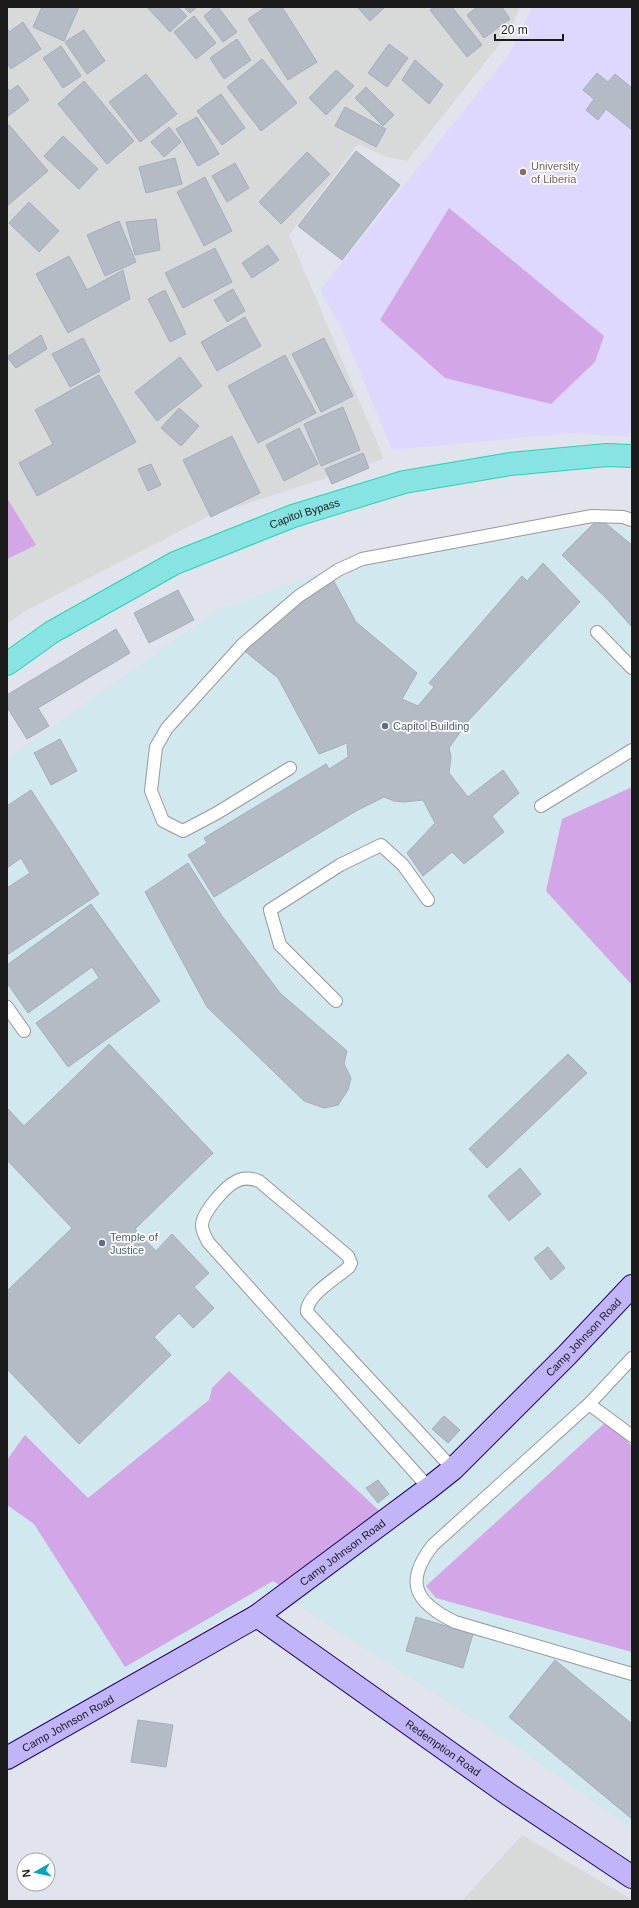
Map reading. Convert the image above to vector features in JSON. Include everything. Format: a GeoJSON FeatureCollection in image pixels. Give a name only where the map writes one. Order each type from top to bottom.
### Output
{"type":"FeatureCollection","features":[{"type":"Feature","properties":{"kind":"highway","name":"Capitol Bypass"},"geometry":{"type":"LineString","coordinates":[[7,664],[52,632],[175,563],[293,516],[404,482],[510,464],[607,455],[632,456]]}},
{"type":"Feature","properties":{"kind":"main road","name":"Camp Johnson Road"},"geometry":{"type":"LineString","coordinates":[[7,1758],[257,1616],[429,1488],[453,1469],[567,1355],[632,1286]]}},
{"type":"Feature","properties":{"kind":"main road","name":"Redemption Road"},"geometry":{"type":"LineString","coordinates":[[257,1616],[508,1794],[632,1877]]}},
{"type":"Feature","properties":{"kind":"lane"},"geometry":{"type":"LineString","coordinates":[[290,768],[183,831],[163,821],[151,791],[156,747],[167,728],[243,644],[299,596],[338,570],[362,559],[592,516],[623,517],[632,520]]}},
{"type":"Feature","properties":{"kind":"lane"},"geometry":{"type":"LineString","coordinates":[[597,632],[632,668]]}},
{"type":"Feature","properties":{"kind":"lane"},"geometry":{"type":"LineString","coordinates":[[541,806],[632,750]]}},
{"type":"Feature","properties":{"kind":"lane"},"geometry":{"type":"LineString","coordinates":[[336,1001],[280,945],[270,910],[340,865],[381,845],[403,865],[428,900]]}},
{"type":"Feature","properties":{"kind":"lane"},"geometry":{"type":"LineString","coordinates":[[7,1007],[24,1031]]}},
{"type":"Feature","properties":{"kind":"lane"},"geometry":{"type":"LineString","coordinates":[[429,1488],[208,1242],[203,1233],[202,1224],[204,1215],[209,1207],[234,1182],[247,1178],[259,1181],[348,1256],[351,1263],[349,1267],[312,1298],[307,1306],[307,1312],[453,1469]]}},
{"type":"Feature","properties":{"kind":"lane"},"geometry":{"type":"LineString","coordinates":[[632,1358],[589,1404],[433,1545],[422,1560],[417,1577],[418,1591],[423,1601],[435,1612],[456,1622],[632,1674]]}},
{"type":"Feature","properties":{"kind":"lane"},"geometry":{"type":"LineString","coordinates":[[589,1404],[632,1436]]}},
{"type":"Feature","properties":{"kind":"shaded area"},"geometry":{"type":"Polygon","coordinates":[[[7,7],[520,7],[510,31],[407,161],[387,157],[358,144],[289,235],[384,459],[209,516],[27,610],[7,624],[7,7]]]}},
{"type":"Feature","properties":{"kind":"shaded area","name":"University of Liberia"},"geometry":{"type":"Polygon","coordinates":[[[532,7],[632,7],[632,437],[571,433],[392,450],[342,329],[320,290],[510,53],[532,7]]]}},
{"type":"Feature","properties":{"kind":"shaded area"},"geometry":{"type":"Polygon","coordinates":[[[449,208],[604,336],[595,362],[551,404],[445,378],[380,320],[449,208]]]}},
{"type":"Feature","properties":{"kind":"shaded area"},"geometry":{"type":"Polygon","coordinates":[[[7,498],[36,545],[7,559],[7,498]]]}},
{"type":"Feature","properties":{"kind":"shaded area"},"geometry":{"type":"Polygon","coordinates":[[[632,524],[632,1829],[513,1744],[273,1589],[7,1744],[7,759],[216,611],[316,575],[443,540],[632,524]]]}},
{"type":"Feature","properties":{"kind":"shaded area"},"geometry":{"type":"Polygon","coordinates":[[[632,787],[632,985],[546,891],[562,819],[632,787]]]}},
{"type":"Feature","properties":{"kind":"shaded area"},"geometry":{"type":"Polygon","coordinates":[[[229,1371],[386,1517],[298,1596],[273,1581],[125,1667],[34,1524],[7,1505],[7,1460],[25,1435],[88,1498],[209,1400],[212,1388],[229,1371]]]}},
{"type":"Feature","properties":{"kind":"shaded area"},"geometry":{"type":"Polygon","coordinates":[[[606,1422],[632,1446],[632,1652],[436,1598],[426,1586],[606,1422]]]}},
{"type":"Feature","properties":{"kind":"shaded area"},"geometry":{"type":"Polygon","coordinates":[[[522,1835],[632,1900],[632,1901],[462,1901],[522,1835]]]}},
{"type":"Feature","properties":{"kind":"building"},"geometry":{"type":"Polygon","coordinates":[[[42,7],[79,7],[64,41],[33,27],[42,7]]]}},
{"type":"Feature","properties":{"kind":"building"},"geometry":{"type":"Polygon","coordinates":[[[147,7],[178,7],[187,16],[170,32],[147,7]]]}},
{"type":"Feature","properties":{"kind":"building"},"geometry":{"type":"Polygon","coordinates":[[[184,7],[197,7],[190,13],[184,7]]]}},
{"type":"Feature","properties":{"kind":"building"},"geometry":{"type":"Polygon","coordinates":[[[215,7],[218,7],[237,32],[223,42],[204,16],[215,7]]]}},
{"type":"Feature","properties":{"kind":"building"},"geometry":{"type":"Polygon","coordinates":[[[266,7],[282,7],[317,62],[288,80],[248,19],[266,7]]]}},
{"type":"Feature","properties":{"kind":"building"},"geometry":{"type":"Polygon","coordinates":[[[357,7],[385,7],[370,21],[357,7]]]}},
{"type":"Feature","properties":{"kind":"building"},"geometry":{"type":"Polygon","coordinates":[[[434,7],[452,7],[482,45],[467,57],[430,10],[434,7]]]}},
{"type":"Feature","properties":{"kind":"building"},"geometry":{"type":"Polygon","coordinates":[[[477,7],[502,7],[510,19],[484,38],[467,15],[477,7]]]}},
{"type":"Feature","properties":{"kind":"building"},"geometry":{"type":"Polygon","coordinates":[[[194,16],[216,43],[196,59],[174,32],[194,16]]]}},
{"type":"Feature","properties":{"kind":"building"},"geometry":{"type":"Polygon","coordinates":[[[23,22],[41,49],[11,69],[7,63],[7,28],[9,32],[23,22]]]}},
{"type":"Feature","properties":{"kind":"building"},"geometry":{"type":"Polygon","coordinates":[[[84,30],[105,61],[87,74],[65,42],[84,30]]]}},
{"type":"Feature","properties":{"kind":"building"},"geometry":{"type":"Polygon","coordinates":[[[237,39],[251,60],[224,79],[210,58],[237,39]]]}},
{"type":"Feature","properties":{"kind":"building"},"geometry":{"type":"Polygon","coordinates":[[[389,44],[408,58],[387,87],[368,73],[389,44]]]}},
{"type":"Feature","properties":{"kind":"building"},"geometry":{"type":"Polygon","coordinates":[[[61,46],[81,76],[63,88],[43,58],[61,46]]]}},
{"type":"Feature","properties":{"kind":"building"},"geometry":{"type":"Polygon","coordinates":[[[262,59],[297,103],[261,131],[227,87],[262,59]]]}},
{"type":"Feature","properties":{"kind":"building"},"geometry":{"type":"Polygon","coordinates":[[[415,60],[443,85],[429,104],[402,80],[415,60]]]}},
{"type":"Feature","properties":{"kind":"building"},"geometry":{"type":"Polygon","coordinates":[[[336,70],[354,86],[326,115],[309,98],[336,70]]]}},
{"type":"Feature","properties":{"kind":"building"},"geometry":{"type":"Polygon","coordinates":[[[597,73],[608,82],[615,74],[632,88],[632,130],[606,109],[598,120],[586,110],[594,99],[583,90],[597,73]]]}},
{"type":"Feature","properties":{"kind":"building"},"geometry":{"type":"Polygon","coordinates":[[[146,74],[177,114],[140,142],[109,102],[146,74]]]}},
{"type":"Feature","properties":{"kind":"building"},"geometry":{"type":"Polygon","coordinates":[[[84,81],[134,141],[107,164],[58,104],[84,81]]]}},
{"type":"Feature","properties":{"kind":"building"},"geometry":{"type":"Polygon","coordinates":[[[18,85],[29,100],[7,117],[7,88],[10,91],[18,85]]]}},
{"type":"Feature","properties":{"kind":"building"},"geometry":{"type":"Polygon","coordinates":[[[366,87],[394,115],[383,126],[355,98],[366,87]]]}},
{"type":"Feature","properties":{"kind":"building"},"geometry":{"type":"Polygon","coordinates":[[[221,94],[245,128],[222,145],[197,111],[221,94]]]}},
{"type":"Feature","properties":{"kind":"building"},"geometry":{"type":"Polygon","coordinates":[[[345,107],[386,129],[376,147],[335,126],[345,107]]]}},
{"type":"Feature","properties":{"kind":"building"},"geometry":{"type":"Polygon","coordinates":[[[197,117],[219,154],[198,166],[176,129],[197,117]]]}},
{"type":"Feature","properties":{"kind":"building"},"geometry":{"type":"Polygon","coordinates":[[[9,125],[48,171],[7,206],[7,126],[9,125]]]}},
{"type":"Feature","properties":{"kind":"building"},"geometry":{"type":"Polygon","coordinates":[[[169,127],[181,142],[164,157],[151,142],[169,127]]]}},
{"type":"Feature","properties":{"kind":"building"},"geometry":{"type":"Polygon","coordinates":[[[63,136],[98,169],[79,189],[44,156],[63,136]]]}},
{"type":"Feature","properties":{"kind":"building"},"geometry":{"type":"Polygon","coordinates":[[[356,151],[400,185],[342,260],[298,226],[356,151]]]}},
{"type":"Feature","properties":{"kind":"building"},"geometry":{"type":"Polygon","coordinates":[[[307,152],[330,174],[281,224],[259,202],[307,152]]]}},
{"type":"Feature","properties":{"kind":"building"},"geometry":{"type":"Polygon","coordinates":[[[175,158],[182,184],[146,193],[139,167],[175,158]]]}},
{"type":"Feature","properties":{"kind":"building"},"geometry":{"type":"Polygon","coordinates":[[[235,163],[249,188],[227,202],[212,176],[235,163]]]}},
{"type":"Feature","properties":{"kind":"building"},"geometry":{"type":"Polygon","coordinates":[[[205,177],[232,231],[204,246],[177,192],[205,177]]]}},
{"type":"Feature","properties":{"kind":"building"},"geometry":{"type":"Polygon","coordinates":[[[29,202],[59,231],[39,252],[9,223],[29,202]]]}},
{"type":"Feature","properties":{"kind":"building"},"geometry":{"type":"Polygon","coordinates":[[[156,219],[160,250],[135,255],[126,222],[156,219]]]}},
{"type":"Feature","properties":{"kind":"building"},"geometry":{"type":"Polygon","coordinates":[[[119,221],[136,262],[105,276],[87,235],[119,221]]]}},
{"type":"Feature","properties":{"kind":"building"},"geometry":{"type":"Polygon","coordinates":[[[268,245],[279,260],[252,278],[242,263],[268,245]]]}},
{"type":"Feature","properties":{"kind":"building"},"geometry":{"type":"Polygon","coordinates":[[[215,248],[232,282],[183,308],[165,273],[215,248]]]}},
{"type":"Feature","properties":{"kind":"building"},"geometry":{"type":"Polygon","coordinates":[[[69,256],[87,290],[123,270],[130,299],[68,333],[36,274],[69,256]]]}},
{"type":"Feature","properties":{"kind":"building"},"geometry":{"type":"Polygon","coordinates":[[[233,289],[245,311],[227,322],[214,300],[233,289]]]}},
{"type":"Feature","properties":{"kind":"building"},"geometry":{"type":"Polygon","coordinates":[[[165,290],[186,334],[170,342],[148,299],[165,290]]]}},
{"type":"Feature","properties":{"kind":"building"},"geometry":{"type":"Polygon","coordinates":[[[245,317],[261,346],[217,371],[201,342],[245,317]]]}},
{"type":"Feature","properties":{"kind":"building"},"geometry":{"type":"Polygon","coordinates":[[[41,335],[47,349],[16,368],[7,357],[41,335]]]}},
{"type":"Feature","properties":{"kind":"building"},"geometry":{"type":"Polygon","coordinates":[[[83,338],[100,371],[70,387],[52,354],[83,338]]]}},
{"type":"Feature","properties":{"kind":"building"},"geometry":{"type":"Polygon","coordinates":[[[324,338],[353,396],[321,412],[292,354],[324,338]]]}},
{"type":"Feature","properties":{"kind":"building"},"geometry":{"type":"Polygon","coordinates":[[[285,355],[316,413],[258,443],[228,386],[285,355]]]}},
{"type":"Feature","properties":{"kind":"building"},"geometry":{"type":"Polygon","coordinates":[[[180,357],[202,386],[157,421],[135,392],[180,357]]]}},
{"type":"Feature","properties":{"kind":"building"},"geometry":{"type":"Polygon","coordinates":[[[99,375],[136,442],[37,496],[19,463],[53,444],[35,410],[99,375]]]}},
{"type":"Feature","properties":{"kind":"building"},"geometry":{"type":"Polygon","coordinates":[[[343,407],[360,450],[321,466],[304,424],[343,407]]]}},
{"type":"Feature","properties":{"kind":"building"},"geometry":{"type":"Polygon","coordinates":[[[179,408],[199,426],[181,446],[161,428],[179,408]]]}},
{"type":"Feature","properties":{"kind":"building"},"geometry":{"type":"Polygon","coordinates":[[[299,428],[318,464],[284,481],[266,445],[299,428]]]}},
{"type":"Feature","properties":{"kind":"building"},"geometry":{"type":"Polygon","coordinates":[[[232,436],[260,493],[211,517],[183,460],[232,436]]]}},
{"type":"Feature","properties":{"kind":"building"},"geometry":{"type":"Polygon","coordinates":[[[363,453],[369,468],[332,484],[325,469],[363,453]]]}},
{"type":"Feature","properties":{"kind":"building"},"geometry":{"type":"Polygon","coordinates":[[[151,464],[161,485],[148,491],[138,469],[151,464]]]}},
{"type":"Feature","properties":{"kind":"building"},"geometry":{"type":"Polygon","coordinates":[[[599,518],[632,545],[632,627],[607,599],[562,555],[599,518]]]}},
{"type":"Feature","properties":{"kind":"building","name":"Capitol Building"},"geometry":{"type":"Polygon","coordinates":[[[543,563],[580,602],[468,721],[449,748],[451,757],[449,773],[468,797],[503,770],[519,793],[492,816],[504,832],[464,864],[452,852],[423,876],[407,853],[435,823],[423,800],[404,802],[394,801],[384,797],[356,811],[214,897],[188,855],[207,843],[204,838],[326,764],[329,769],[348,757],[347,743],[319,754],[278,678],[242,649],[331,576],[356,622],[417,673],[402,699],[418,706],[434,687],[429,683],[522,576],[527,581],[543,563]]]}},
{"type":"Feature","properties":{"kind":"building"},"geometry":{"type":"Polygon","coordinates":[[[178,590],[194,620],[149,643],[134,613],[178,590]]]}},
{"type":"Feature","properties":{"kind":"building"},"geometry":{"type":"Polygon","coordinates":[[[116,629],[130,653],[38,708],[49,726],[27,739],[7,707],[7,695],[116,629]]]}},
{"type":"Feature","properties":{"kind":"building"},"geometry":{"type":"Polygon","coordinates":[[[60,739],[77,771],[51,785],[34,753],[60,739]]]}},
{"type":"Feature","properties":{"kind":"building"},"geometry":{"type":"Polygon","coordinates":[[[31,790],[99,894],[7,955],[7,888],[30,873],[21,858],[7,868],[7,806],[31,790]]]}},
{"type":"Feature","properties":{"kind":"building"},"geometry":{"type":"Polygon","coordinates":[[[188,863],[222,916],[280,993],[347,1051],[344,1064],[351,1078],[348,1090],[338,1105],[324,1108],[304,1101],[207,1007],[145,892],[188,863]]]}},
{"type":"Feature","properties":{"kind":"building"},"geometry":{"type":"Polygon","coordinates":[[[91,904],[160,1001],[68,1067],[36,1023],[99,978],[92,967],[28,1013],[7,983],[7,965],[91,904]]]}},
{"type":"Feature","properties":{"kind":"building","name":"Temple of Justice"},"geometry":{"type":"Polygon","coordinates":[[[109,1044],[213,1153],[135,1229],[156,1251],[172,1234],[209,1273],[194,1287],[214,1308],[193,1328],[179,1313],[154,1337],[171,1355],[79,1444],[7,1369],[7,1291],[72,1228],[7,1160],[7,1108],[24,1126],[109,1044]]]}},
{"type":"Feature","properties":{"kind":"building"},"geometry":{"type":"Polygon","coordinates":[[[568,1054],[587,1073],[487,1168],[469,1149],[568,1054]]]}},
{"type":"Feature","properties":{"kind":"building"},"geometry":{"type":"Polygon","coordinates":[[[520,1168],[541,1194],[509,1221],[488,1196],[520,1168]]]}},
{"type":"Feature","properties":{"kind":"building"},"geometry":{"type":"Polygon","coordinates":[[[548,1247],[565,1268],[551,1280],[534,1258],[548,1247]]]}},
{"type":"Feature","properties":{"kind":"building"},"geometry":{"type":"Polygon","coordinates":[[[444,1416],[460,1430],[448,1443],[432,1429],[444,1416]]]}},
{"type":"Feature","properties":{"kind":"building"},"geometry":{"type":"Polygon","coordinates":[[[378,1480],[389,1494],[378,1503],[366,1488],[378,1480]]]}},
{"type":"Feature","properties":{"kind":"building"},"geometry":{"type":"Polygon","coordinates":[[[416,1617],[473,1634],[463,1668],[406,1651],[416,1617]]]}},
{"type":"Feature","properties":{"kind":"building"},"geometry":{"type":"Polygon","coordinates":[[[555,1660],[632,1724],[632,1819],[509,1717],[555,1660]]]}},
{"type":"Feature","properties":{"kind":"building"},"geometry":{"type":"Polygon","coordinates":[[[138,1720],[173,1725],[166,1767],[131,1762],[138,1720]]]}},
{"type":"Feature","properties":{"kind":"place","name":"University of Liberia"},"geometry":{"type":"Point","coordinates":[523,172]}},
{"type":"Feature","properties":{"kind":"place","name":"Capitol Building"},"geometry":{"type":"Point","coordinates":[385,726]}},
{"type":"Feature","properties":{"kind":"place","name":"Temple of Justice"},"geometry":{"type":"Point","coordinates":[102,1243]}}]}
